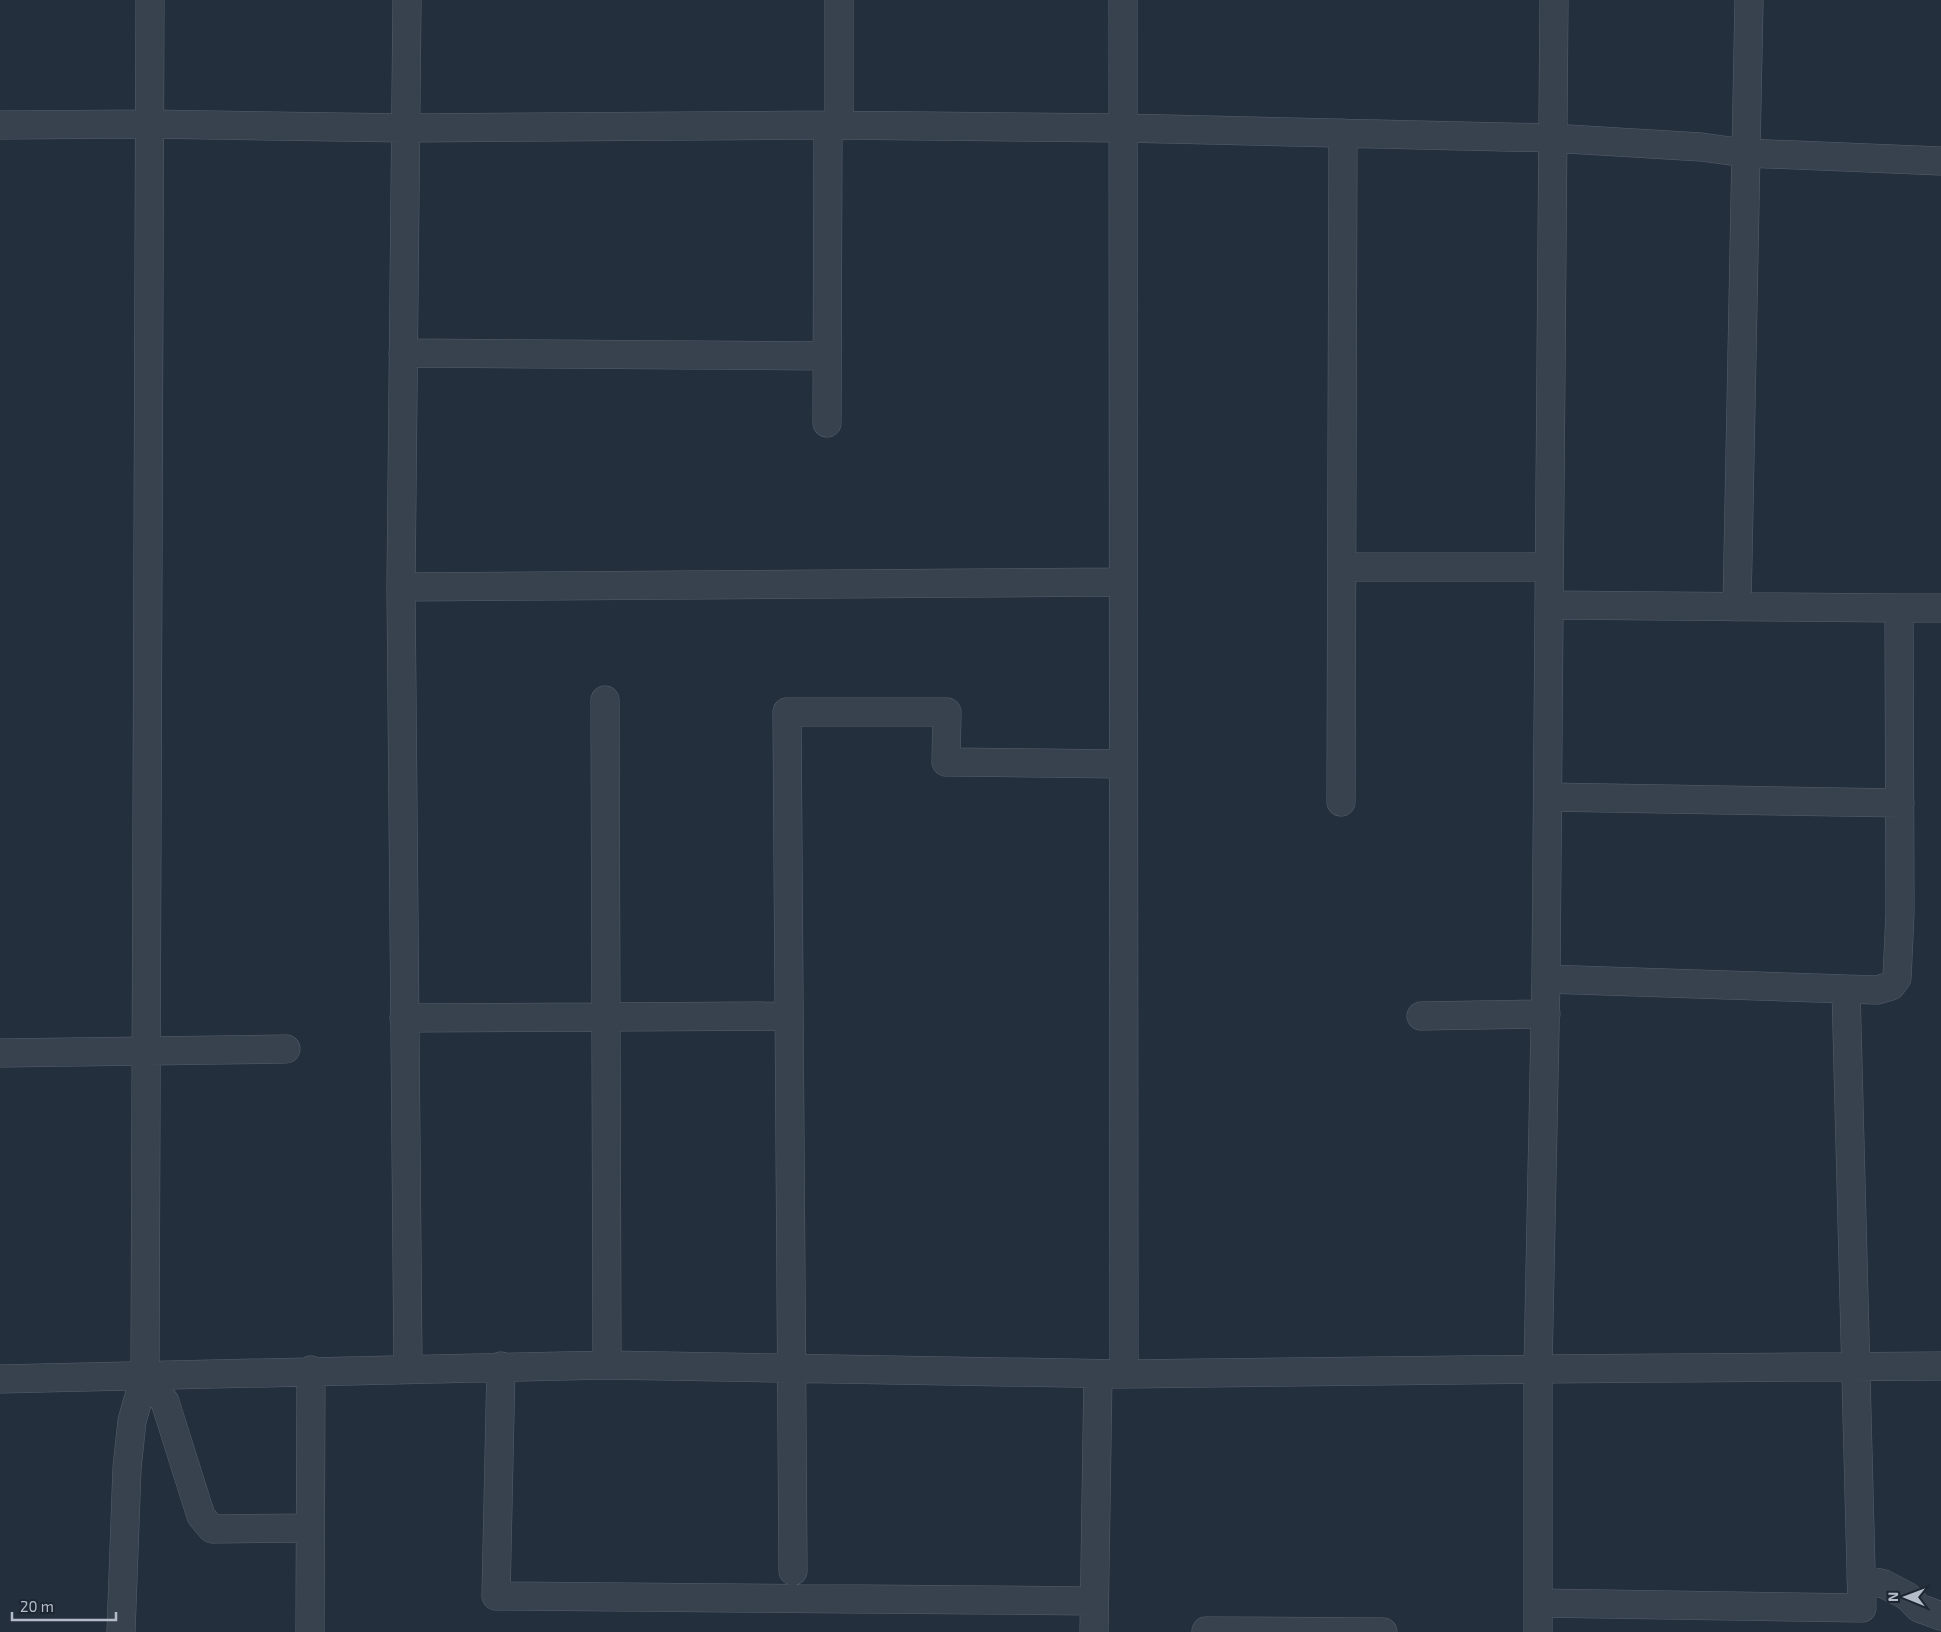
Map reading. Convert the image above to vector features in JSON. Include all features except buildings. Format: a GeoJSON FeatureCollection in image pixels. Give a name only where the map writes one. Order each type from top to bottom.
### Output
{"type":"FeatureCollection","features":[{"type":"Feature","properties":{"kind":"street"},"geometry":{"type":"LineString","coordinates":[[121,1632],[127,1468],[132,1421],[145,1375],[150,0]]}},
{"type":"Feature","properties":{"kind":"street"},"geometry":{"type":"LineString","coordinates":[[407,0],[400,587],[408,1368]]}},
{"type":"Feature","properties":{"kind":"street"},"geometry":{"type":"LineString","coordinates":[[827,423],[827,356],[839,0]]}},
{"type":"Feature","properties":{"kind":"street"},"geometry":{"type":"LineString","coordinates":[[1094,1632],[1094,1601],[1111,1374],[1122,764],[1124,0]]}},
{"type":"Feature","properties":{"kind":"street"},"geometry":{"type":"LineString","coordinates":[[1538,1632],[1538,1369],[1546,1014],[1551,138],[1554,0]]}},
{"type":"Feature","properties":{"kind":"street"},"geometry":{"type":"LineString","coordinates":[[1737,607],[1749,0]]}},
{"type":"Feature","properties":{"kind":"street"},"geometry":{"type":"LineString","coordinates":[[0,125],[149,124],[405,128],[834,125],[1123,128],[1551,138],[1701,147],[1745,153],[1941,161]]}},
{"type":"Feature","properties":{"kind":"street"},"geometry":{"type":"LineString","coordinates":[[1341,802],[1343,133]]}},
{"type":"Feature","properties":{"kind":"street"},"geometry":{"type":"LineString","coordinates":[[403,353],[827,356]]}},
{"type":"Feature","properties":{"kind":"street"},"geometry":{"type":"LineString","coordinates":[[1342,567],[1549,567]]}},
{"type":"Feature","properties":{"kind":"street"},"geometry":{"type":"LineString","coordinates":[[400,587],[1122,582]]}},
{"type":"Feature","properties":{"kind":"street"},"geometry":{"type":"LineString","coordinates":[[1549,606],[1941,608]]}},
{"type":"Feature","properties":{"kind":"street"},"geometry":{"type":"LineString","coordinates":[[1546,979],[1877,990],[1891,986],[1897,978],[1900,913],[1899,608]]}},
{"type":"Feature","properties":{"kind":"street"},"geometry":{"type":"LineString","coordinates":[[605,700],[607,1364]]}},
{"type":"Feature","properties":{"kind":"street"},"geometry":{"type":"LineString","coordinates":[[793,1571],[790,1366],[787,712],[947,712],[946,762],[1122,764]]}},
{"type":"Feature","properties":{"kind":"street"},"geometry":{"type":"LineString","coordinates":[[1548,797],[1900,803]]}},
{"type":"Feature","properties":{"kind":"street"},"geometry":{"type":"LineString","coordinates":[[1538,1604],[1862,1608],[1846,989]]}},
{"type":"Feature","properties":{"kind":"street"},"geometry":{"type":"LineString","coordinates":[[1421,1016],[1546,1014]]}},
{"type":"Feature","properties":{"kind":"street"},"geometry":{"type":"LineString","coordinates":[[404,1018],[788,1016]]}},
{"type":"Feature","properties":{"kind":"street"},"geometry":{"type":"LineString","coordinates":[[0,1053],[286,1049]]}},
{"type":"Feature","properties":{"kind":"street"},"geometry":{"type":"LineString","coordinates":[[0,1379],[607,1364],[790,1366],[1111,1374],[1941,1366]]}},
{"type":"Feature","properties":{"kind":"street"},"geometry":{"type":"LineString","coordinates":[[501,1366],[496,1596],[1094,1601]]}},
{"type":"Feature","properties":{"kind":"street"},"geometry":{"type":"LineString","coordinates":[[310,1370],[310,1632]]}},
{"type":"Feature","properties":{"kind":"street"},"geometry":{"type":"LineString","coordinates":[[145,1375],[165,1402],[201,1516],[212,1528],[309,1528]]}},
{"type":"Feature","properties":{"kind":"street"},"geometry":{"type":"LineString","coordinates":[[1861,1579],[1884,1584],[1907,1596],[1919,1608],[1941,1616]]}},
{"type":"Feature","properties":{"kind":"street"},"geometry":{"type":"LineString","coordinates":[[1206,1631],[1383,1632]]}}]}
